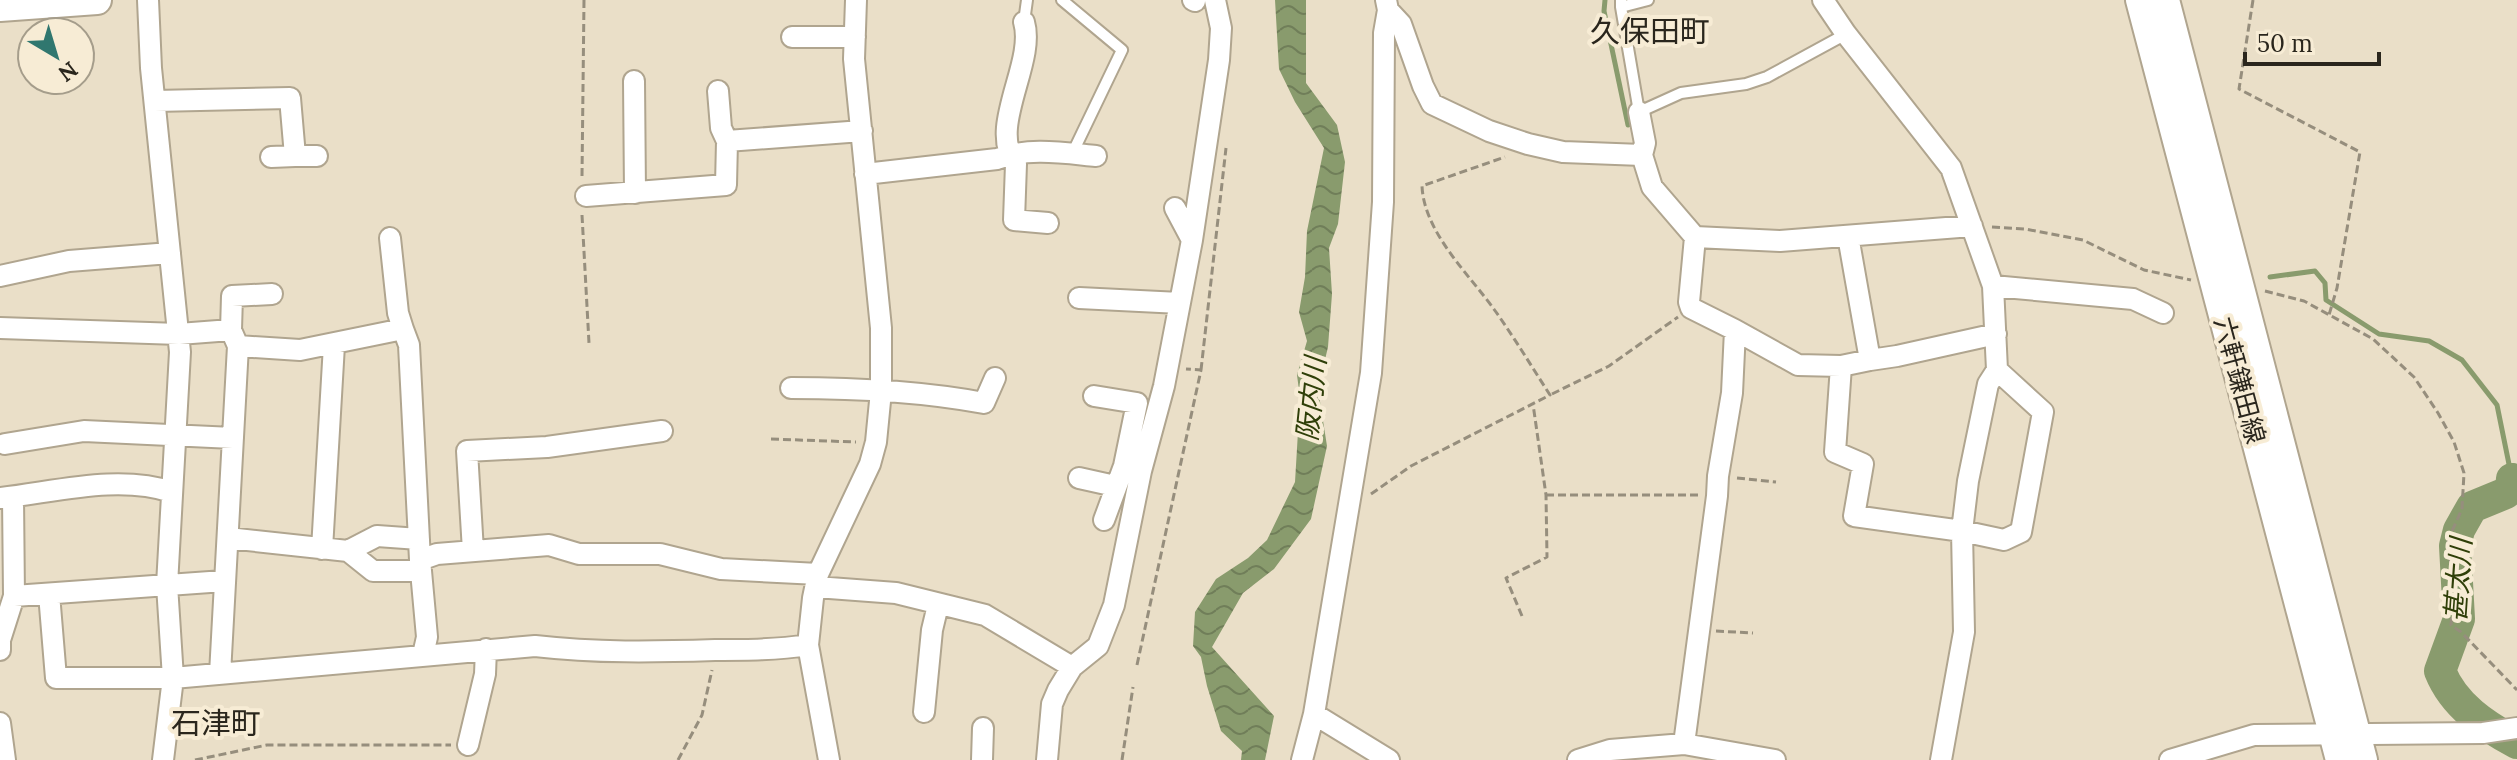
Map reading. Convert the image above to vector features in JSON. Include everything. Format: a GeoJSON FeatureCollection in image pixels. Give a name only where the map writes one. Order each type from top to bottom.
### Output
{"type":"FeatureCollection","features":[{"type":"Feature","properties":{"kind":"main road"},"geometry":{"type":"LineString","coordinates":[[0,7],[97,0]]}},
{"type":"Feature","properties":{"kind":"main road","name":"六軒鎌田線"},"geometry":{"type":"LineString","coordinates":[[2140,0],[2344,732],[2363,760]]}},
{"type":"Feature","properties":{"kind":"main road","name":"六軒鎌田線"},"geometry":{"type":"LineString","coordinates":[[2165,0],[2344,732],[2340,760]]}},
{"type":"Feature","properties":{"kind":"street"},"geometry":{"type":"LineString","coordinates":[[148,0],[179,334],[167,585],[173,678],[163,760]]}},
{"type":"Feature","properties":{"kind":"street"},"geometry":{"type":"LineString","coordinates":[[829,760],[808,645],[817,580],[870,464],[876,442],[881,391],[881,328],[854,59],[856,0]]}},
{"type":"Feature","properties":{"kind":"street"},"geometry":{"type":"LineString","coordinates":[[1104,520],[1115,486],[1132,468],[1164,386],[1192,240],[1221,28],[1201,0]]}},
{"type":"Feature","properties":{"kind":"street"},"geometry":{"type":"LineString","coordinates":[[1823,0],[1951,168],[1993,286],[1997,370],[1988,384],[1968,481],[1962,531],[1964,632],[1941,760]]}},
{"type":"Feature","properties":{"kind":"street"},"geometry":{"type":"LineString","coordinates":[[1387,5],[1401,24],[1432,104],[1489,131],[1528,144],[1563,152],[1642,155]]}},
{"type":"Feature","properties":{"kind":"street"},"geometry":{"type":"LineString","coordinates":[[1302,760],[1314,714],[1371,373],[1383,202],[1384,33],[1387,5]]}},
{"type":"Feature","properties":{"kind":"street"},"geometry":{"type":"LineString","coordinates":[[1024,22],[1028,36],[1015,87],[1007,142],[1009,155],[1016,164],[1014,220],[1048,223]]}},
{"type":"Feature","properties":{"kind":"street"},"geometry":{"type":"LineString","coordinates":[[792,37],[855,37]]}},
{"type":"Feature","properties":{"kind":"street"},"geometry":{"type":"LineString","coordinates":[[634,81],[635,193]]}},
{"type":"Feature","properties":{"kind":"street"},"geometry":{"type":"LineString","coordinates":[[586,196],[726,185],[727,141],[721,128],[718,91]]}},
{"type":"Feature","properties":{"kind":"street"},"geometry":{"type":"LineString","coordinates":[[155,101],[290,98],[295,156]]}},
{"type":"Feature","properties":{"kind":"street"},"geometry":{"type":"LineString","coordinates":[[1639,112],[1645,143],[1642,155],[1652,187],[1695,237],[1691,308],[1798,365],[1841,366],[1996,334]]}},
{"type":"Feature","properties":{"kind":"street"},"geometry":{"type":"LineString","coordinates":[[727,141],[862,131]]}},
{"type":"Feature","properties":{"kind":"street"},"geometry":{"type":"LineString","coordinates":[[865,174],[1009,155],[1073,152],[1096,156]]}},
{"type":"Feature","properties":{"kind":"street"},"geometry":{"type":"LineString","coordinates":[[271,157],[317,156]]}},
{"type":"Feature","properties":{"kind":"street"},"geometry":{"type":"LineString","coordinates":[[1175,208],[1192,240]]}},
{"type":"Feature","properties":{"kind":"street"},"geometry":{"type":"LineString","coordinates":[[1695,237],[1780,241],[1972,226]]}},
{"type":"Feature","properties":{"kind":"street"},"geometry":{"type":"LineString","coordinates":[[1848,236],[1870,360]]}},
{"type":"Feature","properties":{"kind":"street"},"geometry":{"type":"LineString","coordinates":[[390,238],[398,313],[409,345],[427,637],[423,655]]}},
{"type":"Feature","properties":{"kind":"street"},"geometry":{"type":"LineString","coordinates":[[0,276],[69,261],[170,253]]}},
{"type":"Feature","properties":{"kind":"street"},"geometry":{"type":"LineString","coordinates":[[1993,286],[2133,299],[2163,313]]}},
{"type":"Feature","properties":{"kind":"street"},"geometry":{"type":"LineString","coordinates":[[220,674],[233,438],[235,338],[232,296],[272,294]]}},
{"type":"Feature","properties":{"kind":"street"},"geometry":{"type":"LineString","coordinates":[[1079,298],[1180,303]]}},
{"type":"Feature","properties":{"kind":"street"},"geometry":{"type":"LineString","coordinates":[[0,328],[235,338],[300,350],[403,329]]}},
{"type":"Feature","properties":{"kind":"street"},"geometry":{"type":"LineString","coordinates":[[1684,744],[1732,393],[1735,330]]}},
{"type":"Feature","properties":{"kind":"street"},"geometry":{"type":"LineString","coordinates":[[322,549],[334,345]]}},
{"type":"Feature","properties":{"kind":"street"},"geometry":{"type":"LineString","coordinates":[[1841,366],[1835,452],[1863,464],[1854,516],[2004,540],[2021,532],[2043,412],[1997,370]]}},
{"type":"Feature","properties":{"kind":"street"},"geometry":{"type":"LineString","coordinates":[[791,388],[931,394],[984,403],[995,378]]}},
{"type":"Feature","properties":{"kind":"street"},"geometry":{"type":"LineString","coordinates":[[1047,760],[1052,704],[1072,667],[1098,646],[1114,605],[1132,468],[1137,403],[1094,396]]}},
{"type":"Feature","properties":{"kind":"street"},"geometry":{"type":"LineString","coordinates":[[5,444],[84,431],[233,438]]}},
{"type":"Feature","properties":{"kind":"street"},"geometry":{"type":"LineString","coordinates":[[473,551],[467,451],[547,447],[662,431]]}},
{"type":"Feature","properties":{"kind":"street"},"geometry":{"type":"LineString","coordinates":[[1079,478],[1115,486]]}},
{"type":"Feature","properties":{"kind":"street"},"geometry":{"type":"LineString","coordinates":[[0,650],[0,640],[14,596],[6,498],[113,485],[157,487],[172,492]]}},
{"type":"Feature","properties":{"kind":"street"},"geometry":{"type":"LineString","coordinates":[[228,538],[348,551],[377,536],[420,557]]}},
{"type":"Feature","properties":{"kind":"street"},"geometry":{"type":"LineString","coordinates":[[348,551],[373,571],[437,554],[549,545],[579,554],[660,554],[721,569],[896,593],[985,615],[1072,667]]}},
{"type":"Feature","properties":{"kind":"street"},"geometry":{"type":"LineString","coordinates":[[14,596],[224,581]]}},
{"type":"Feature","properties":{"kind":"street"},"geometry":{"type":"LineString","coordinates":[[49,594],[56,678],[173,678],[535,646],[592,652],[770,651],[808,645]]}},
{"type":"Feature","properties":{"kind":"street"},"geometry":{"type":"LineString","coordinates":[[924,712],[932,630],[938,605]]}},
{"type":"Feature","properties":{"kind":"street"},"geometry":{"type":"LineString","coordinates":[[468,745],[485,674],[486,649]]}},
{"type":"Feature","properties":{"kind":"street"},"geometry":{"type":"LineString","coordinates":[[1314,714],[1389,760]]}},
{"type":"Feature","properties":{"kind":"street"},"geometry":{"type":"LineString","coordinates":[[0,723],[5,760]]}},
{"type":"Feature","properties":{"kind":"street"},"geometry":{"type":"LineString","coordinates":[[982,760],[983,728]]}},
{"type":"Feature","properties":{"kind":"street"},"geometry":{"type":"LineString","coordinates":[[2170,760],[2254,735],[2483,733],[2512,728]]}},
{"type":"Feature","properties":{"kind":"street"},"geometry":{"type":"LineString","coordinates":[[1578,760],[1610,750],[1684,744],[1775,760]]}},
{"type":"Feature","properties":{"kind":"lane"},"geometry":{"type":"LineString","coordinates":[[1024,22],[1027,0]]}},
{"type":"Feature","properties":{"kind":"lane"},"geometry":{"type":"LineString","coordinates":[[1062,0],[1122,50],[1073,152]]}},
{"type":"Feature","properties":{"kind":"lane"},"geometry":{"type":"LineString","coordinates":[[1648,0],[1621,4],[1639,112],[1681,93],[1746,84],[1767,77],[1846,34]]}},
{"type":"Feature","properties":{"kind":"path"},"geometry":{"type":"LineString","coordinates":[[584,0],[582,179],[586,196],[582,214],[589,343]]}},
{"type":"Feature","properties":{"kind":"path"},"geometry":{"type":"LineString","coordinates":[[2253,0],[2239,89],[2360,152],[2337,288],[2329,316]]}},
{"type":"Feature","properties":{"kind":"path"},"geometry":{"type":"LineString","coordinates":[[1137,665],[1201,370],[1227,152],[1225,138]]}},
{"type":"Feature","properties":{"kind":"path"},"geometry":{"type":"LineString","coordinates":[[1528,144],[1522,151],[1422,186],[1423,200],[1448,251],[1494,310],[1550,395]]}},
{"type":"Feature","properties":{"kind":"path"},"geometry":{"type":"LineString","coordinates":[[1972,226],[2025,229],[2083,240],[2144,270],[2199,282]]}},
{"type":"Feature","properties":{"kind":"path"},"geometry":{"type":"LineString","coordinates":[[2258,289],[2304,301],[2373,339],[2414,377],[2454,442],[2464,473],[2462,509],[2448,540],[2454,591],[2451,625],[2517,690]]}},
{"type":"Feature","properties":{"kind":"path"},"geometry":{"type":"LineString","coordinates":[[1347,514],[1411,466],[1609,366],[1691,308]]}},
{"type":"Feature","properties":{"kind":"path"},"geometry":{"type":"LineString","coordinates":[[1164,386],[1187,369],[1201,370]]}},
{"type":"Feature","properties":{"kind":"path"},"geometry":{"type":"LineString","coordinates":[[1522,616],[1506,578],[1547,557],[1546,495],[1533,404]]}},
{"type":"Feature","properties":{"kind":"path"},"geometry":{"type":"LineString","coordinates":[[771,439],[876,442]]}},
{"type":"Feature","properties":{"kind":"path"},"geometry":{"type":"LineString","coordinates":[[1546,495],[1776,482]]}},
{"type":"Feature","properties":{"kind":"path"},"geometry":{"type":"LineString","coordinates":[[1699,630],[1753,633]]}},
{"type":"Feature","properties":{"kind":"path"},"geometry":{"type":"LineString","coordinates":[[678,760],[702,715],[716,650]]}},
{"type":"Feature","properties":{"kind":"path"},"geometry":{"type":"LineString","coordinates":[[1122,760],[1133,687]]}},
{"type":"Feature","properties":{"kind":"path"},"geometry":{"type":"LineString","coordinates":[[195,760],[267,745],[468,745]]}},
{"type":"Feature","properties":{"kind":"water","name":"阪内川"},"geometry":{"type":"Polygon","coordinates":[[[1275,0],[1306,0],[1306,83],[1337,125],[1345,162],[1338,224],[1329,248],[1332,294],[1328,347],[1318,389],[1327,446],[1311,519],[1274,569],[1243,593],[1212,647],[1274,716],[1265,760],[1241,760],[1242,751],[1221,731],[1201,657],[1193,646],[1195,612],[1216,579],[1248,558],[1267,540],[1295,482],[1300,398],[1297,375],[1307,341],[1299,312],[1305,277],[1307,231],[1324,148],[1295,102],[1279,69],[1275,0]]]}},
{"type":"Feature","properties":{"kind":"waterway","name":"甚太川"},"geometry":{"type":"LineString","coordinates":[[1605,0],[1604,11],[1628,125]]}},
{"type":"Feature","properties":{"kind":"waterway","name":"甚太川"},"geometry":{"type":"LineString","coordinates":[[2270,277],[2315,271],[2325,283],[2326,300],[2379,334],[2429,341],[2462,360],[2497,405],[2512,479],[2517,476]]}},
{"type":"Feature","properties":{"kind":"waterway","name":"甚太川"},"geometry":{"type":"LineString","coordinates":[[2512,479],[2506,493],[2472,507],[2459,530],[2455,546],[2459,619],[2440,671],[2462,705],[2493,730],[2517,743]]}},
{"type":"Feature","properties":{"kind":"district","name":"久保田町"},"geometry":{"type":"Point","coordinates":[1650,31]}},
{"type":"Feature","properties":{"kind":"district","name":"石津町"},"geometry":{"type":"Point","coordinates":[216,723]}}]}
